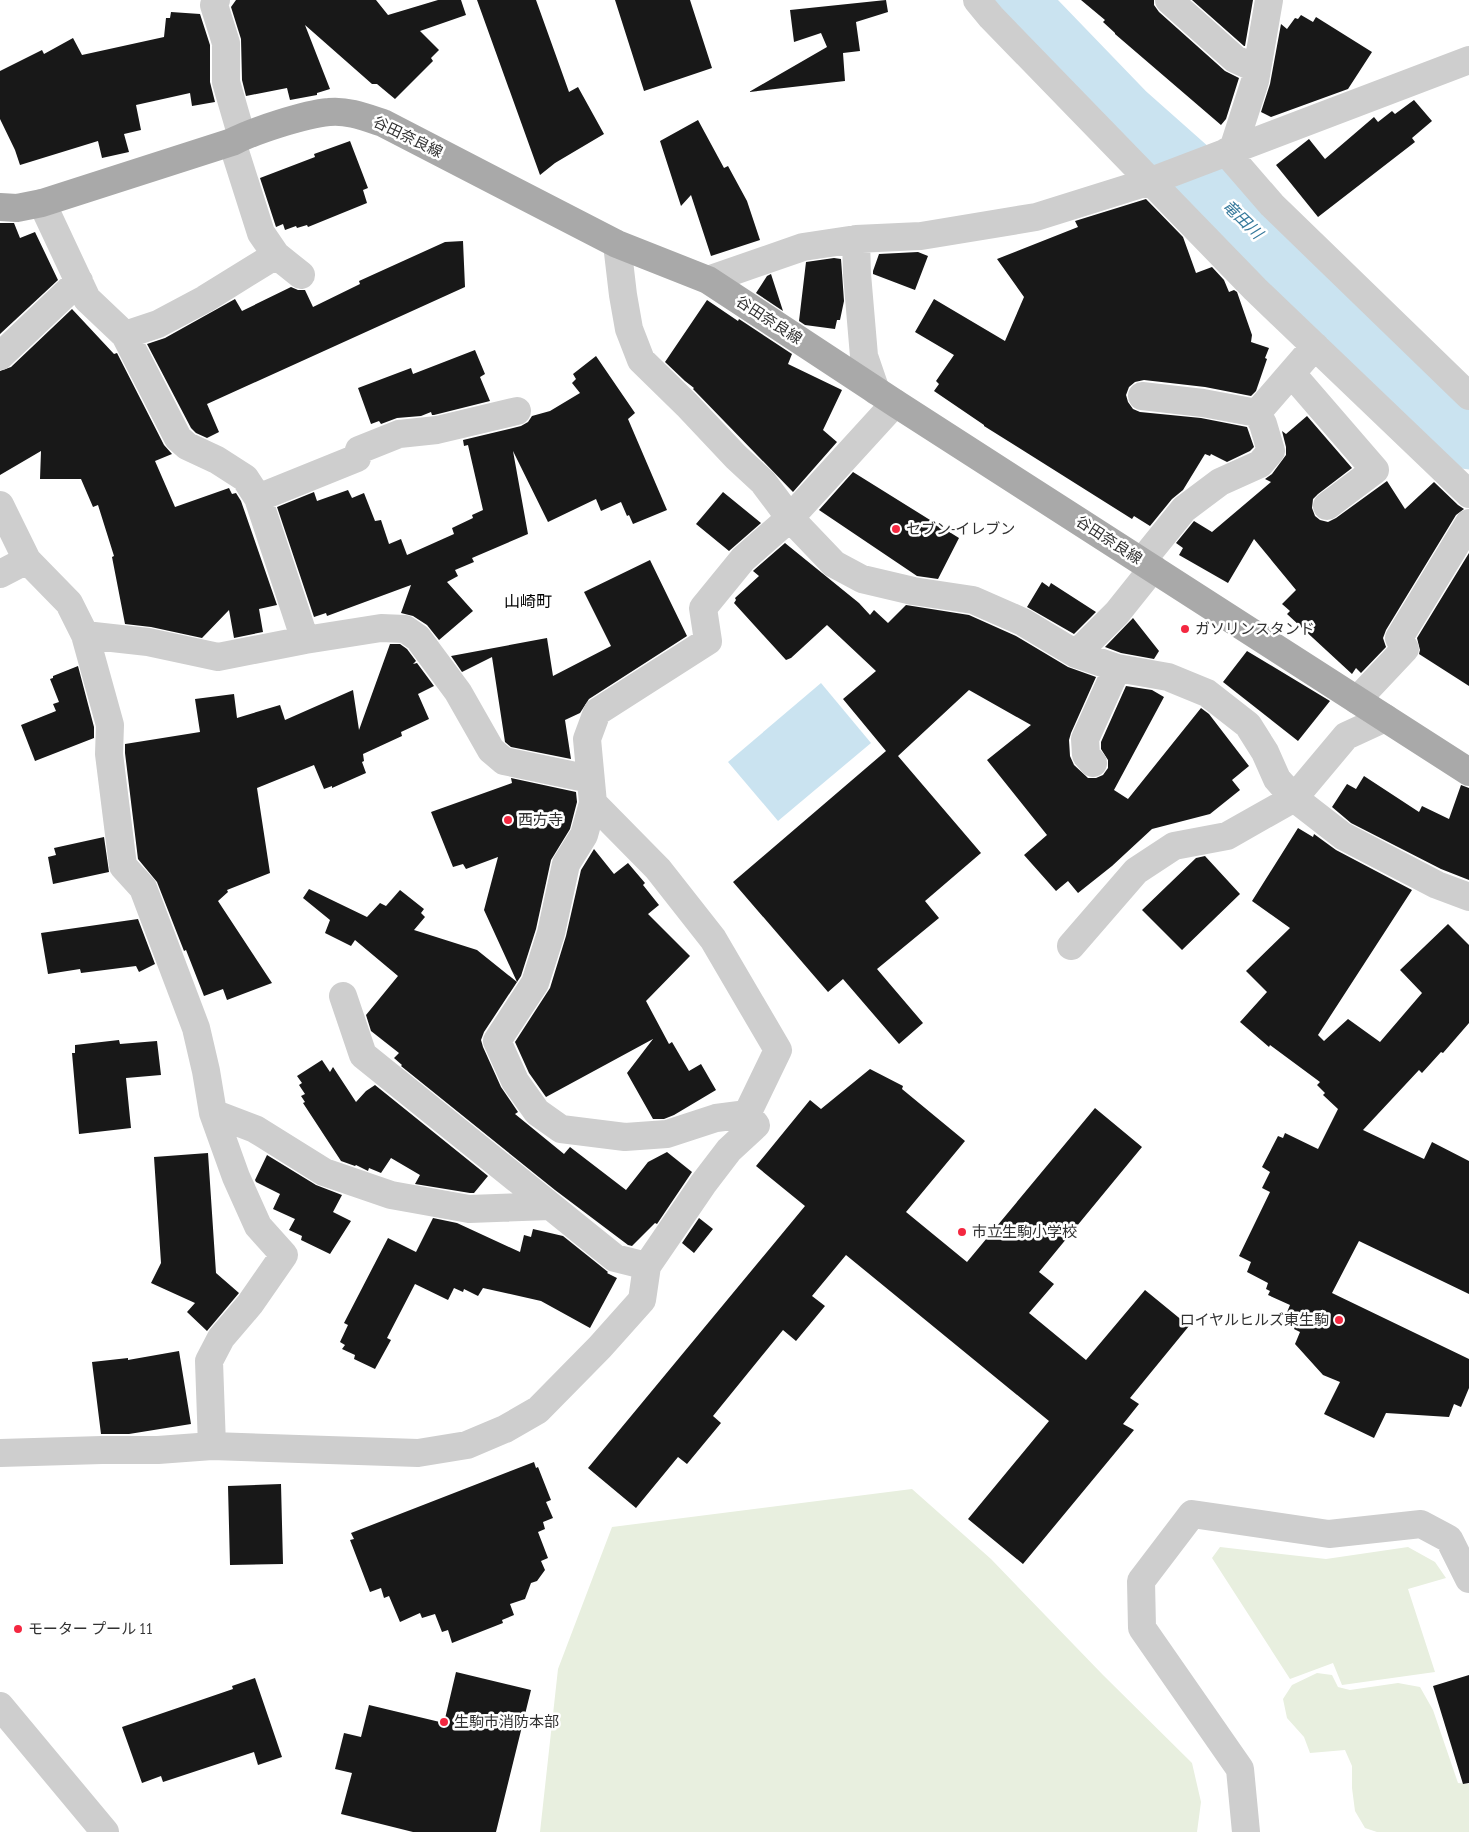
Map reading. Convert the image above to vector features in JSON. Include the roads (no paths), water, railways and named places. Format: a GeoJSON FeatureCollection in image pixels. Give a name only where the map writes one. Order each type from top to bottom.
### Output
{"type":"FeatureCollection","features":[{"type":"Feature","properties":{"kind":"main road","name":"谷田奈良線"},"geometry":{"type":"LineString","coordinates":[[0,207],[17,208],[42,203],[302,118],[330,112],[355,114],[383,122],[617,244],[708,280],[885,397],[1469,772]]}},
{"type":"Feature","properties":{"kind":"street"},"geometry":{"type":"LineString","coordinates":[[216,0],[214,6],[226,43],[226,82],[237,140],[261,233],[276,255],[301,275]]}},
{"type":"Feature","properties":{"kind":"street"},"geometry":{"type":"LineString","coordinates":[[977,0],[991,17],[1155,179],[1255,289],[1469,494]]}},
{"type":"Feature","properties":{"kind":"street"},"geometry":{"type":"LineString","coordinates":[[1168,0],[1235,58],[1257,69]]}},
{"type":"Feature","properties":{"kind":"street"},"geometry":{"type":"LineString","coordinates":[[1222,154],[1255,81],[1269,0]]}},
{"type":"Feature","properties":{"kind":"street"},"geometry":{"type":"LineString","coordinates":[[708,280],[803,247],[856,240],[921,236],[1036,217],[1155,179],[1469,60]]}},
{"type":"Feature","properties":{"kind":"street"},"geometry":{"type":"LineString","coordinates":[[1222,154],[1272,206],[1469,396]]}},
{"type":"Feature","properties":{"kind":"street"},"geometry":{"type":"LineString","coordinates":[[42,203],[87,299],[125,335],[178,438],[187,446],[217,460],[245,478],[258,498],[305,640]]}},
{"type":"Feature","properties":{"kind":"street"},"geometry":{"type":"LineString","coordinates":[[748,1114],[716,1118],[667,1134],[625,1137],[561,1129],[537,1112],[515,1081],[497,1041],[535,983],[551,933],[566,864],[584,835],[591,791],[587,740],[598,712],[708,641],[703,608],[743,559],[790,518],[885,397],[864,356],[856,240]]}},
{"type":"Feature","properties":{"kind":"street"},"geometry":{"type":"LineString","coordinates":[[617,244],[629,329],[641,360],[763,482],[790,518],[834,564],[862,579],[973,600],[1023,622],[1076,654],[1117,668],[1168,677],[1207,693],[1248,725],[1265,752],[1277,779],[1294,798],[1344,836],[1437,885],[1469,897]]}},
{"type":"Feature","properties":{"kind":"street"},"geometry":{"type":"LineString","coordinates":[[125,335],[158,324],[205,299],[276,255]]}},
{"type":"Feature","properties":{"kind":"street"},"geometry":{"type":"LineString","coordinates":[[0,356],[79,282]]}},
{"type":"Feature","properties":{"kind":"street"},"geometry":{"type":"LineString","coordinates":[[1257,413],[1315,346]]}},
{"type":"Feature","properties":{"kind":"street"},"geometry":{"type":"LineString","coordinates":[[1292,374],[1375,470],[1327,506]]}},
{"type":"Feature","properties":{"kind":"street"},"geometry":{"type":"LineString","coordinates":[[1142,396],[1203,403],[1257,413]]}},
{"type":"Feature","properties":{"kind":"street"},"geometry":{"type":"LineString","coordinates":[[258,498],[356,458],[359,450],[399,434],[436,430],[517,411]]}},
{"type":"Feature","properties":{"kind":"street"},"geometry":{"type":"LineString","coordinates":[[1076,654],[1116,613],[1184,509],[1220,482],[1260,464],[1271,451],[1263,424],[1257,413]]}},
{"type":"Feature","properties":{"kind":"street"},"geometry":{"type":"LineString","coordinates":[[0,505],[27,560],[70,604],[85,635],[110,725],[109,754],[123,866],[143,888],[196,1028],[206,1070],[213,1113],[236,1177],[258,1226],[284,1255],[250,1304],[221,1338],[209,1361],[212,1446]]}},
{"type":"Feature","properties":{"kind":"street"},"geometry":{"type":"LineString","coordinates":[[1358,700],[1405,649],[1399,638],[1469,524]]}},
{"type":"Feature","properties":{"kind":"street"},"geometry":{"type":"LineString","coordinates":[[0,574],[27,560]]}},
{"type":"Feature","properties":{"kind":"street"},"geometry":{"type":"LineString","coordinates":[[85,635],[148,642],[218,657],[381,628],[404,629],[418,638],[458,692],[491,750],[504,761],[591,791],[713,939],[778,1050],[748,1114]]}},
{"type":"Feature","properties":{"kind":"street"},"geometry":{"type":"LineString","coordinates":[[1093,763],[1086,755],[1085,738],[1117,668]]}},
{"type":"Feature","properties":{"kind":"street"},"geometry":{"type":"LineString","coordinates":[[1070,946],[1136,871],[1174,846],[1227,836],[1294,798],[1346,736],[1385,718]]}},
{"type":"Feature","properties":{"kind":"street"},"geometry":{"type":"LineString","coordinates":[[343,996],[363,1055],[615,1258],[647,1266]]}},
{"type":"Feature","properties":{"kind":"street"},"geometry":{"type":"LineString","coordinates":[[213,1113],[255,1129],[324,1172],[391,1195],[469,1210],[550,1206]]}},
{"type":"Feature","properties":{"kind":"street"},"geometry":{"type":"LineString","coordinates":[[0,1453],[158,1450],[212,1446],[418,1453],[467,1445],[505,1429],[538,1410],[600,1347],[642,1300],[647,1266],[703,1184],[729,1150],[756,1126],[748,1114]]}},
{"type":"Feature","properties":{"kind":"street"},"geometry":{"type":"LineString","coordinates":[[1246,1832],[1240,1769],[1142,1628],[1141,1582],[1192,1514],[1329,1534],[1421,1524],[1449,1539],[1469,1579]]}},
{"type":"Feature","properties":{"kind":"street"},"geometry":{"type":"LineString","coordinates":[[0,1706],[105,1832]]}},
{"type":"Feature","properties":{"kind":"water"},"geometry":{"type":"Polygon","coordinates":[[[821,683],[871,743],[778,821],[728,762],[821,683]]]}},
{"type":"Feature","properties":{"kind":"waterway","name":"竜田川"},"geometry":{"type":"LineString","coordinates":[[1017,0],[1125,112],[1231,206],[1469,440]]}},
{"type":"Feature","properties":{"kind":"place","name":"セブン-イレブン"},"geometry":{"type":"Point","coordinates":[896,529]}},
{"type":"Feature","properties":{"kind":"place","name":"ガソリンスタンド"},"geometry":{"type":"Point","coordinates":[1185,629]}},
{"type":"Feature","properties":{"kind":"place","name":"西方寺"},"geometry":{"type":"Point","coordinates":[508,820]}},
{"type":"Feature","properties":{"kind":"place","name":"市立生駒小学校"},"geometry":{"type":"Point","coordinates":[962,1232]}},
{"type":"Feature","properties":{"kind":"place","name":"ロイヤルヒルズ東生駒"},"geometry":{"type":"Point","coordinates":[1339,1320]}},
{"type":"Feature","properties":{"kind":"place","name":"モーター プール 11"},"geometry":{"type":"Point","coordinates":[18,1629]}},
{"type":"Feature","properties":{"kind":"place","name":"生駒市消防本部"},"geometry":{"type":"Point","coordinates":[444,1722]}},
{"type":"Feature","properties":{"kind":"district","name":"山崎町"},"geometry":{"type":"Point","coordinates":[528,601]}}]}
